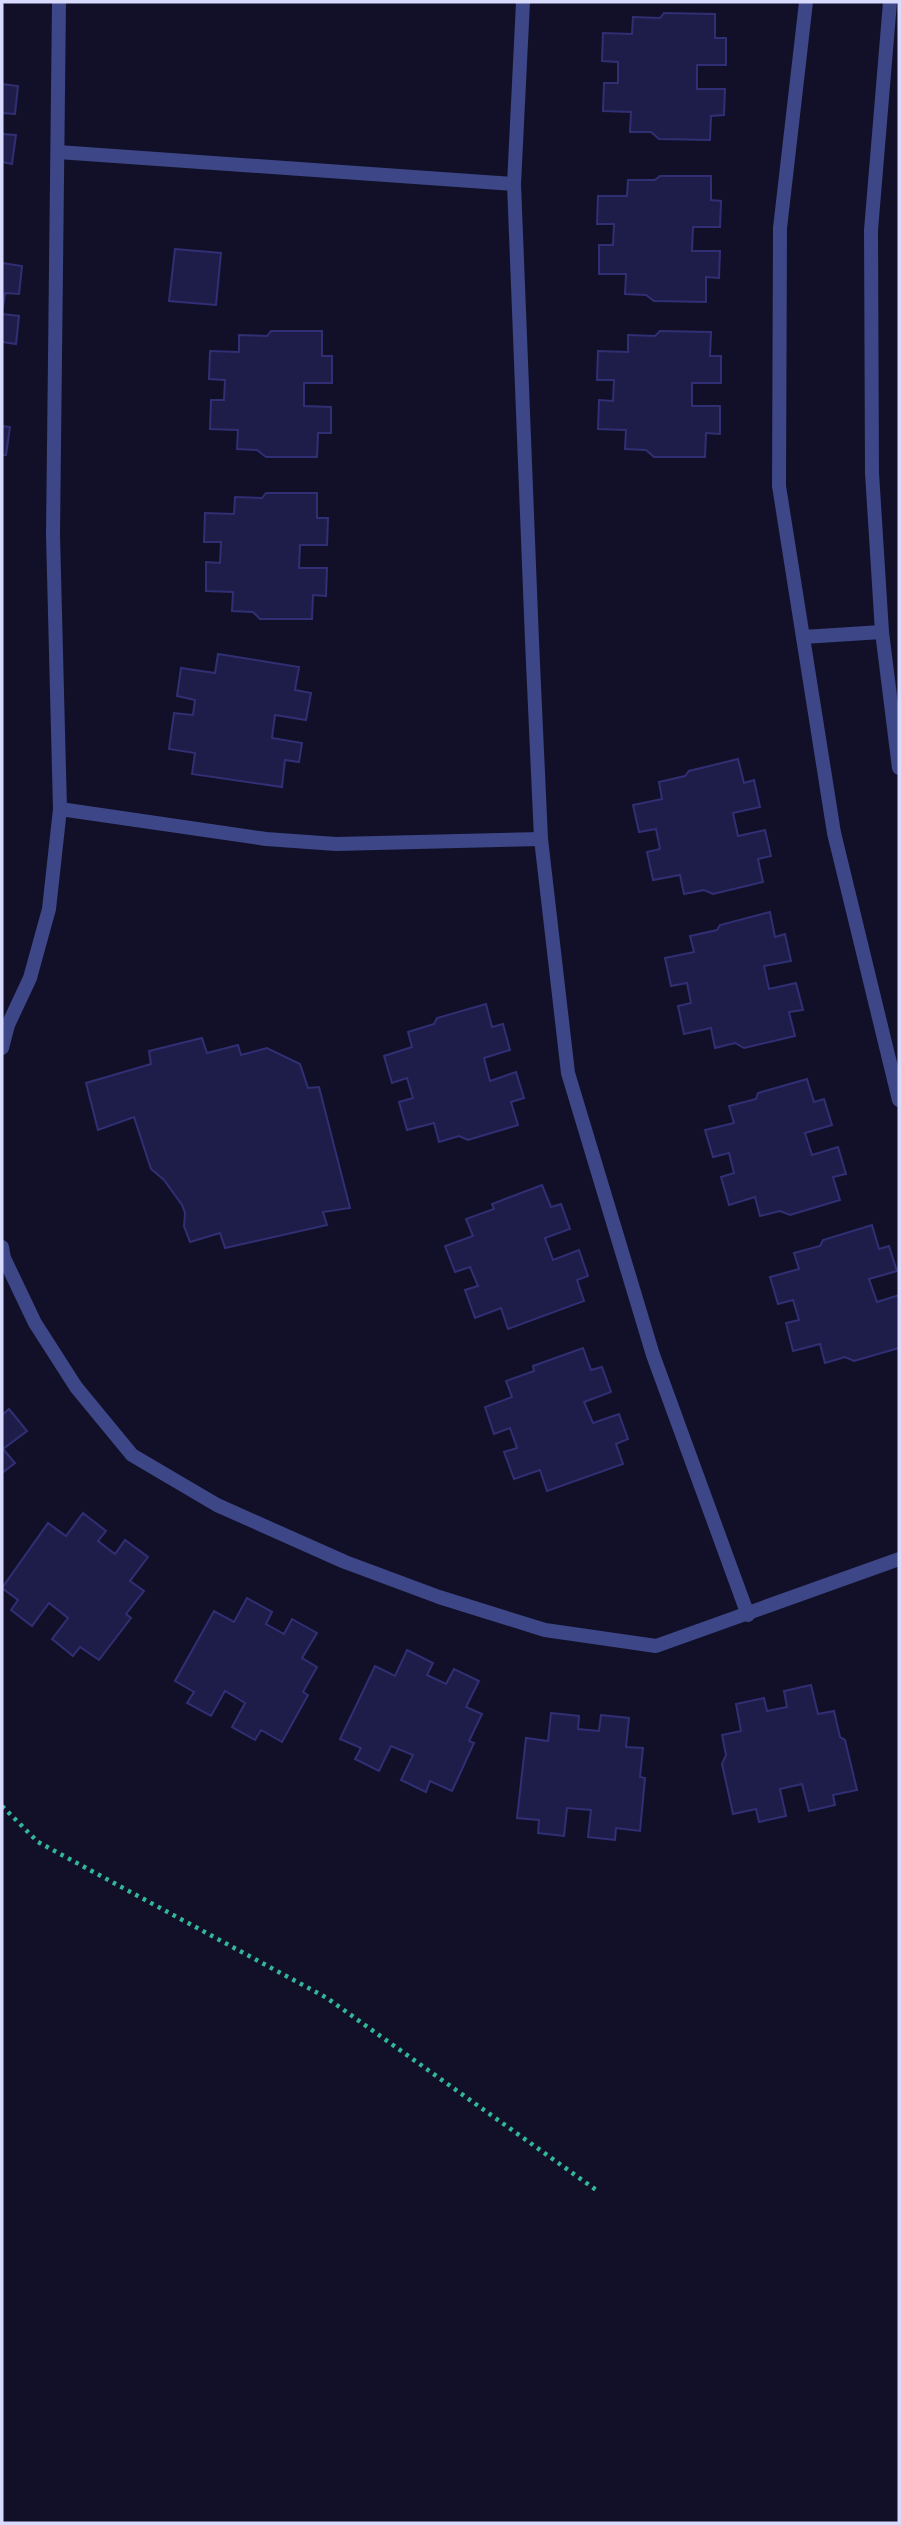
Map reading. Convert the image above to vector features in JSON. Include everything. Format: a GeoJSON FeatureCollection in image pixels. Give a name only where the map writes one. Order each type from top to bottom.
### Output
{"type":"FeatureCollection","features":[{"type":"Feature","properties":{"kind":"street"},"geometry":{"type":"LineString","coordinates":[[2,1048],[8,1025],[30,978],[48,909],[60,809],[53,535],[59,2]]}},
{"type":"Feature","properties":{"kind":"street"},"geometry":{"type":"LineString","coordinates":[[523,2],[514,184],[541,839],[568,1073],[653,1355],[748,1615]]}},
{"type":"Feature","properties":{"kind":"street"},"geometry":{"type":"LineString","coordinates":[[806,2],[780,228],[779,486],[834,833],[899,1100]]}},
{"type":"Feature","properties":{"kind":"street"},"geometry":{"type":"LineString","coordinates":[[890,2],[871,230],[873,473],[882,632],[899,768]]}},
{"type":"Feature","properties":{"kind":"street"},"geometry":{"type":"LineString","coordinates":[[58,152],[514,184]]}},
{"type":"Feature","properties":{"kind":"street"},"geometry":{"type":"LineString","coordinates":[[803,636],[882,632]]}},
{"type":"Feature","properties":{"kind":"street"},"geometry":{"type":"LineString","coordinates":[[60,809],[266,839],[324,843],[541,839]]}},
{"type":"Feature","properties":{"kind":"street"},"geometry":{"type":"LineString","coordinates":[[2,1247],[4,1258],[35,1323],[76,1387],[132,1455],[217,1506],[345,1562],[439,1597],[545,1630],[656,1646],[899,1559]]}},
{"type":"Feature","properties":{"kind":"path"},"geometry":{"type":"LineString","coordinates":[[2,1806],[38,1842],[327,1998],[599,2192]]}},
{"type":"Feature","properties":{"kind":"building"},"geometry":{"type":"Polygon","coordinates":[[[664,13],[715,14],[715,38],[726,38],[726,65],[697,65],[697,89],[725,89],[724,115],[711,116],[710,140],[659,139],[651,132],[630,132],[631,112],[603,111],[604,83],[618,83],[618,62],[602,61],[603,33],[632,34],[633,17],[660,18],[664,13]]]}},
{"type":"Feature","properties":{"kind":"building"},"geometry":{"type":"Polygon","coordinates":[[[2,84],[18,86],[15,114],[2,113],[2,84]]]}},
{"type":"Feature","properties":{"kind":"building"},"geometry":{"type":"Polygon","coordinates":[[[2,134],[16,135],[12,164],[2,162],[2,134]]]}},
{"type":"Feature","properties":{"kind":"building"},"geometry":{"type":"Polygon","coordinates":[[[660,176],[711,176],[711,200],[721,201],[720,227],[693,227],[692,251],[720,251],[719,278],[706,277],[706,302],[654,301],[646,295],[625,294],[626,274],[599,274],[599,245],[613,245],[614,224],[597,224],[598,196],[627,196],[628,180],[655,180],[660,176]]]}},
{"type":"Feature","properties":{"kind":"building"},"geometry":{"type":"Polygon","coordinates":[[[175,249],[221,253],[216,305],[169,301],[175,249]]]}},
{"type":"Feature","properties":{"kind":"building"},"geometry":{"type":"Polygon","coordinates":[[[2,263],[22,266],[19,294],[5,293],[2,314],[2,263]]]}},
{"type":"Feature","properties":{"kind":"building"},"geometry":{"type":"Polygon","coordinates":[[[2,314],[19,316],[16,344],[2,342],[2,314]]]}},
{"type":"Feature","properties":{"kind":"building"},"geometry":{"type":"Polygon","coordinates":[[[271,331],[322,331],[322,356],[332,356],[332,383],[304,383],[304,406],[331,407],[331,433],[318,433],[317,457],[266,457],[257,450],[237,449],[238,430],[210,429],[211,400],[224,400],[225,380],[209,379],[210,351],[239,352],[239,335],[267,336],[271,331]]]}},
{"type":"Feature","properties":{"kind":"building"},"geometry":{"type":"Polygon","coordinates":[[[660,331],[711,332],[710,356],[721,356],[721,383],[692,383],[692,406],[720,406],[720,434],[706,433],[705,457],[654,457],[646,450],[625,449],[626,430],[598,429],[599,400],[613,401],[614,380],[597,380],[598,351],[628,352],[628,335],[655,336],[660,331]]]}},
{"type":"Feature","properties":{"kind":"building"},"geometry":{"type":"Polygon","coordinates":[[[2,426],[10,427],[6,455],[2,455],[2,426]]]}},
{"type":"Feature","properties":{"kind":"building"},"geometry":{"type":"Polygon","coordinates":[[[266,493],[317,493],[317,518],[328,518],[327,545],[300,545],[299,568],[327,568],[326,596],[313,595],[312,619],[260,619],[253,612],[232,611],[233,592],[206,591],[206,562],[220,563],[221,542],[204,542],[205,513],[234,514],[235,497],[262,498],[266,493]]]}},
{"type":"Feature","properties":{"kind":"building"},"geometry":{"type":"Polygon","coordinates":[[[218,654],[299,667],[295,690],[311,693],[306,720],[275,715],[272,738],[302,743],[299,762],[285,760],[282,787],[192,774],[195,753],[169,749],[174,713],[193,715],[195,700],[177,696],[181,668],[215,673],[218,654]]]}},
{"type":"Feature","properties":{"kind":"building"},"geometry":{"type":"Polygon","coordinates":[[[738,759],[744,783],[754,780],[760,807],[733,813],[738,836],[765,830],[771,856],[758,859],[763,882],[713,894],[704,890],[684,894],[680,875],[653,880],[647,852],[660,849],[656,829],[639,832],[633,805],[662,799],[659,782],[685,776],[689,771],[738,759]]]}},
{"type":"Feature","properties":{"kind":"building"},"geometry":{"type":"Polygon","coordinates":[[[770,912],[775,937],[785,934],[791,961],[764,966],[769,989],[796,983],[803,1010],[789,1012],[795,1036],[744,1048],[735,1043],[715,1048],[711,1028],[684,1034],[678,1006],[691,1003],[687,983],[671,986],[665,958],[694,952],[690,936],[770,912]]]}},
{"type":"Feature","properties":{"kind":"building"},"geometry":{"type":"Polygon","coordinates":[[[486,1004],[492,1027],[503,1024],[510,1050],[484,1058],[490,1081],[516,1072],[524,1098],[511,1102],[518,1125],[468,1140],[459,1136],[439,1142],[434,1123],[407,1130],[399,1102],[413,1098],[407,1078],[392,1083],[384,1056],[412,1047],[408,1032],[434,1024],[437,1018],[486,1004]]]}},
{"type":"Feature","properties":{"kind":"building"},"geometry":{"type":"Polygon","coordinates":[[[202,1038],[207,1053],[238,1045],[241,1055],[267,1048],[300,1064],[308,1088],[319,1087],[350,1208],[323,1212],[327,1225],[225,1248],[220,1233],[190,1242],[184,1226],[185,1213],[182,1205],[164,1180],[151,1169],[134,1117],[98,1130],[86,1083],[151,1064],[149,1051],[202,1038]]]}},
{"type":"Feature","properties":{"kind":"building"},"geometry":{"type":"Polygon","coordinates":[[[807,1079],[814,1102],[824,1099],[832,1125],[805,1133],[812,1155],[838,1147],[846,1174],[833,1177],[840,1200],[790,1215],[780,1211],[760,1216],[755,1197],[729,1205],[721,1177],[734,1173],[729,1153],[713,1157],[705,1130],[734,1123],[729,1106],[756,1099],[758,1093],[807,1079]]]}},
{"type":"Feature","properties":{"kind":"building"},"geometry":{"type":"Polygon","coordinates":[[[542,1185],[551,1207],[561,1204],[570,1229],[545,1238],[553,1260],[579,1250],[588,1276],[577,1280],[584,1301],[508,1329],[501,1308],[475,1318],[465,1290],[478,1286],[470,1267],[455,1272],[445,1246],[473,1236],[466,1219],[494,1209],[492,1204],[542,1185]]]}},
{"type":"Feature","properties":{"kind":"building"},"geometry":{"type":"Polygon","coordinates":[[[872,1225],[879,1249],[889,1246],[897,1271],[869,1279],[877,1302],[899,1295],[899,1348],[854,1361],[845,1357],[825,1363],[820,1344],[793,1351],[786,1323],[799,1320],[793,1300],[778,1304],[770,1277],[799,1269],[794,1253],[820,1246],[823,1240],[872,1225]]]}},
{"type":"Feature","properties":{"kind":"building"},"geometry":{"type":"Polygon","coordinates":[[[583,1348],[591,1370],[602,1367],[611,1392],[584,1402],[593,1423],[619,1414],[628,1439],[616,1444],[623,1464],[547,1491],[540,1470],[514,1479],[504,1452],[517,1448],[510,1428],[494,1434],[485,1407],[512,1397],[506,1381],[534,1371],[533,1366],[583,1348]]]}},
{"type":"Feature","properties":{"kind":"building"},"geometry":{"type":"Polygon","coordinates":[[[9,1409],[27,1431],[3,1449],[15,1463],[2,1473],[2,1415],[9,1409]]]}},
{"type":"Feature","properties":{"kind":"building"},"geometry":{"type":"Polygon","coordinates":[[[83,1513],[106,1531],[98,1541],[115,1554],[125,1540],[148,1557],[130,1581],[144,1591],[126,1614],[131,1618],[99,1660],[80,1647],[73,1656],[52,1639],[68,1618],[49,1603],[32,1626],[11,1610],[18,1600],[2,1588],[48,1523],[66,1536],[83,1513]]]}},
{"type":"Feature","properties":{"kind":"building"},"geometry":{"type":"Polygon","coordinates":[[[247,1598],[272,1612],[266,1624],[284,1634],[292,1619],[317,1633],[302,1658],[317,1667],[303,1692],[308,1695],[282,1742],[261,1730],[255,1740],[232,1727],[245,1703],[225,1691],[211,1716],[187,1703],[194,1692],[175,1681],[214,1611],[234,1622],[247,1598]]]}},
{"type":"Feature","properties":{"kind":"building"},"geometry":{"type":"Polygon","coordinates":[[[407,1650],[433,1663],[427,1675],[446,1684],[454,1669],[479,1681],[466,1707],[482,1714],[469,1741],[474,1743],[452,1791],[430,1781],[426,1792],[401,1780],[413,1755],[391,1746],[379,1771],[355,1759],[361,1748],[340,1739],[375,1666],[395,1676],[407,1650]]]}},
{"type":"Feature","properties":{"kind":"building"},"geometry":{"type":"Polygon","coordinates":[[[811,1685],[818,1714],[834,1711],[840,1737],[845,1740],[857,1790],[833,1795],[835,1805],[809,1811],[802,1784],[780,1789],[786,1816],[759,1822],[756,1809],[733,1814],[722,1764],[726,1755],[722,1735],[741,1731],[736,1704],[764,1698],[767,1711],[787,1707],[784,1691],[811,1685]]]}},
{"type":"Feature","properties":{"kind":"building"},"geometry":{"type":"Polygon","coordinates":[[[551,1713],[579,1716],[578,1729],[599,1731],[601,1715],[629,1718],[626,1747],[643,1748],[640,1777],[645,1778],[640,1831],[616,1828],[615,1840],[588,1837],[591,1810],[567,1808],[564,1836],[538,1833],[539,1820],[517,1818],[526,1738],[548,1741],[551,1713]]]}}]}
